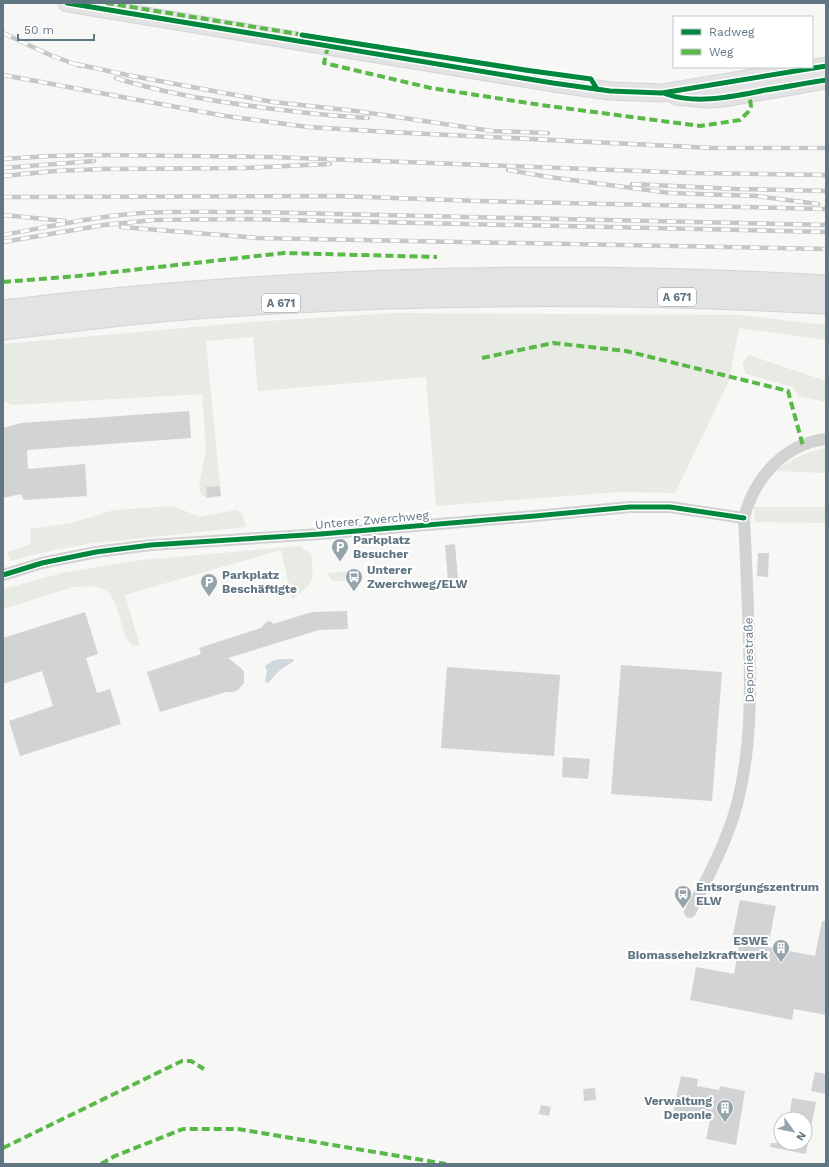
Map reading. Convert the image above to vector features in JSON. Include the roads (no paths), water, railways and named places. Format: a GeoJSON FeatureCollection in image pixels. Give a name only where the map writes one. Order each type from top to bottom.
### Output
{"type":"FeatureCollection","features":[{"type":"Feature","properties":{"kind":"highway","name":"A 671"},"geometry":{"type":"LineString","coordinates":[[3,311],[69,303],[193,292],[304,284],[416,280],[561,277],[826,286]]}},
{"type":"Feature","properties":{"kind":"highway","name":"A 671"},"geometry":{"type":"LineString","coordinates":[[3,329],[71,320],[195,308],[415,297],[561,295],[660,296],[826,303]]}},
{"type":"Feature","properties":{"kind":"main road"},"geometry":{"type":"LineString","coordinates":[[67,3],[553,83],[610,91],[662,93],[826,80]]}},
{"type":"Feature","properties":{"kind":"main road"},"geometry":{"type":"LineString","coordinates":[[750,85],[826,66]]}},
{"type":"Feature","properties":{"kind":"street","name":"Deponiestraße"},"geometry":{"type":"LineString","coordinates":[[690,912],[711,872],[728,831],[740,792],[746,758],[750,698],[744,518],[748,504],[757,484],[781,458],[803,446],[826,439]]}},
{"type":"Feature","properties":{"kind":"street","name":"Unterer Zwerchweg"},"geometry":{"type":"LineString","coordinates":[[3,575],[50,561],[96,552],[151,545],[314,534],[630,507],[670,508],[744,518]]}},
{"type":"Feature","properties":{"kind":"railway"},"geometry":{"type":"LineString","coordinates":[[3,33],[50,55],[80,66]]}},
{"type":"Feature","properties":{"kind":"railway"},"geometry":{"type":"LineString","coordinates":[[76,64],[273,102],[356,111],[492,131],[548,133]]}},
{"type":"Feature","properties":{"kind":"railway"},"geometry":{"type":"LineString","coordinates":[[3,75],[225,116],[308,127],[713,148],[826,148]]}},
{"type":"Feature","properties":{"kind":"railway"},"geometry":{"type":"LineString","coordinates":[[116,78],[169,92],[223,102],[300,112],[368,118]]}},
{"type":"Feature","properties":{"kind":"railway"},"geometry":{"type":"LineString","coordinates":[[3,159],[98,155],[272,157],[694,173],[826,175]]}},
{"type":"Feature","properties":{"kind":"railway"},"geometry":{"type":"LineString","coordinates":[[3,168],[94,161]]}},
{"type":"Feature","properties":{"kind":"railway"},"geometry":{"type":"LineString","coordinates":[[3,176],[55,171],[103,169],[243,168],[330,164]]}},
{"type":"Feature","properties":{"kind":"railway"},"geometry":{"type":"LineString","coordinates":[[508,170],[670,193],[756,196],[818,204]]}},
{"type":"Feature","properties":{"kind":"railway"},"geometry":{"type":"LineString","coordinates":[[632,184],[736,189],[826,191]]}},
{"type":"Feature","properties":{"kind":"railway"},"geometry":{"type":"LineString","coordinates":[[3,197],[338,196],[478,201],[826,209]]}},
{"type":"Feature","properties":{"kind":"railway"},"geometry":{"type":"LineString","coordinates":[[3,235],[124,214],[182,212],[249,212],[826,225]]}},
{"type":"Feature","properties":{"kind":"railway"},"geometry":{"type":"LineString","coordinates":[[3,215],[65,221]]}},
{"type":"Feature","properties":{"kind":"railway"},"geometry":{"type":"LineString","coordinates":[[3,242],[104,225],[154,220],[248,219],[826,232]]}},
{"type":"Feature","properties":{"kind":"railway"},"geometry":{"type":"LineString","coordinates":[[121,227],[258,238],[826,249]]}},
{"type":"Feature","properties":{"kind":"place","name":"Parkplatz Besucher"},"geometry":{"type":"Point","coordinates":[340,562]}},
{"type":"Feature","properties":{"kind":"place","name":"Unterer Zwerchweg/ELW"},"geometry":{"type":"Point","coordinates":[354,592]}},
{"type":"Feature","properties":{"kind":"place","name":"Parkplatz Beschäftigte"},"geometry":{"type":"Point","coordinates":[209,597]}},
{"type":"Feature","properties":{"kind":"place","name":"Entsorgungszentrum ELW"},"geometry":{"type":"Point","coordinates":[683,909]}},
{"type":"Feature","properties":{"kind":"place","name":"ESWE Biomasseheizkraftwerk"},"geometry":{"type":"Point","coordinates":[781,963]}},
{"type":"Feature","properties":{"kind":"place","name":"Verwaltung Deponie"},"geometry":{"type":"Point","coordinates":[725,1123]}}]}
